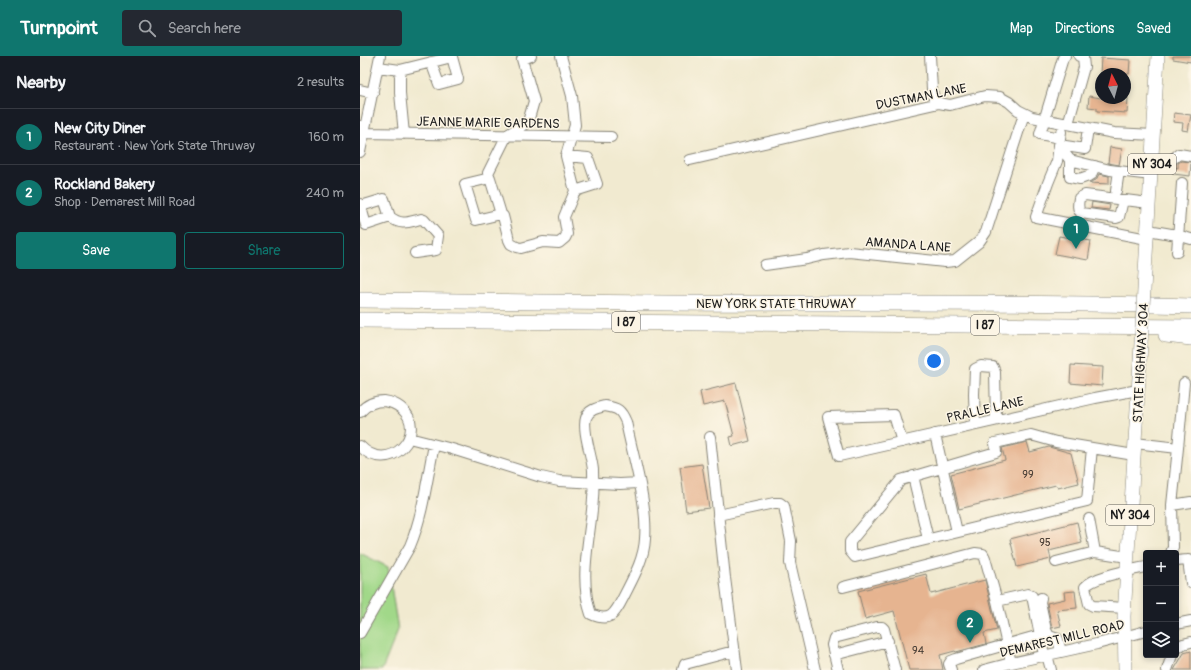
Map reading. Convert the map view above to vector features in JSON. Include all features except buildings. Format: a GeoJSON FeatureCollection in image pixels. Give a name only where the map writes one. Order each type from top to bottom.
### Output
{"type":"FeatureCollection","features":[{"type":"Feature","properties":{"kind":"highway"},"geometry":{"type":"LineString","coordinates":[[1086,303],[1191,296]]}},
{"type":"Feature","properties":{"kind":"highway","name":"NEW YORK STATE THRUWAY"},"geometry":{"type":"LineString","coordinates":[[360,300],[781,303],[1086,303],[1191,306]]}},
{"type":"Feature","properties":{"kind":"highway","name":"NEW YORK STATE THRUWAY"},"geometry":{"type":"LineString","coordinates":[[360,320],[1191,326]]}},
{"type":"Feature","properties":{"kind":"highway"},"geometry":{"type":"LineString","coordinates":[[1077,326],[1191,338]]}},
{"type":"Feature","properties":{"kind":"main road","name":"STATE HIGHWAY 304"},"geometry":{"type":"LineString","coordinates":[[1125,670],[1125,608],[1158,56]]}},
{"type":"Feature","properties":{"kind":"street"},"geometry":{"type":"LineString","coordinates":[[360,152],[362,130],[373,93],[380,56]]}},
{"type":"Feature","properties":{"kind":"street"},"geometry":{"type":"LineString","coordinates":[[531,56],[522,59],[534,101],[528,122],[507,135],[488,173],[501,214],[503,216],[509,240],[514,246],[521,248],[543,242],[559,243],[565,238],[567,234],[564,217],[576,191],[566,156],[575,125],[572,96],[561,56]]}},
{"type":"Feature","properties":{"kind":"street"},"geometry":{"type":"LineString","coordinates":[[930,56],[932,89],[934,99],[939,103]]}},
{"type":"Feature","properties":{"kind":"street"},"geometry":{"type":"LineString","coordinates":[[1065,56],[1063,58],[1040,134],[1059,144],[1085,149],[1088,128]]}},
{"type":"Feature","properties":{"kind":"street"},"geometry":{"type":"LineString","coordinates":[[1079,56],[1083,57],[1084,67],[1059,144],[1057,161],[1036,217],[1148,235],[1177,235],[1191,239]]}},
{"type":"Feature","properties":{"kind":"street"},"geometry":{"type":"LineString","coordinates":[[378,66],[400,70],[430,62]]}},
{"type":"Feature","properties":{"kind":"street"},"geometry":{"type":"LineString","coordinates":[[400,70],[400,92],[404,134]]}},
{"type":"Feature","properties":{"kind":"street"},"geometry":{"type":"LineString","coordinates":[[360,90],[373,93]]}},
{"type":"Feature","properties":{"kind":"street","name":"DUSTMAN LANE"},"geometry":{"type":"LineString","coordinates":[[690,160],[939,103],[950,105],[985,96],[1000,97],[1024,114],[1044,119],[1126,134],[1154,135]]}},
{"type":"Feature","properties":{"kind":"street","name":"AMANDA LANE"},"geometry":{"type":"LineString","coordinates":[[765,265],[849,252],[945,262],[955,261],[979,242],[986,232],[1024,114]]}},
{"type":"Feature","properties":{"kind":"street","name":"JEANNE MARIE GARDENS"},"geometry":{"type":"LineString","coordinates":[[362,130],[404,134],[611,137]]}},
{"type":"Feature","properties":{"kind":"street"},"geometry":{"type":"LineString","coordinates":[[1059,144],[1070,160],[1070,177],[1080,179],[1092,175],[1095,166]]}},
{"type":"Feature","properties":{"kind":"street"},"geometry":{"type":"LineString","coordinates":[[1152,159],[1170,161],[1179,154],[1191,156]]}},
{"type":"Feature","properties":{"kind":"street"},"geometry":{"type":"LineString","coordinates":[[566,156],[588,158],[597,184],[576,191]]}},
{"type":"Feature","properties":{"kind":"street"},"geometry":{"type":"LineString","coordinates":[[1070,160],[1119,171],[1151,175]]}},
{"type":"Feature","properties":{"kind":"street"},"geometry":{"type":"LineString","coordinates":[[1116,191],[1119,171]]}},
{"type":"Feature","properties":{"kind":"street"},"geometry":{"type":"LineString","coordinates":[[490,178],[466,184],[476,220],[501,214]]}},
{"type":"Feature","properties":{"kind":"street"},"geometry":{"type":"LineString","coordinates":[[1177,252],[1177,235],[1182,183]]}},
{"type":"Feature","properties":{"kind":"street"},"geometry":{"type":"LineString","coordinates":[[390,217],[366,225],[360,205],[384,199],[390,217],[397,222],[405,223],[421,219],[424,220],[439,239],[436,250],[415,253]]}},
{"type":"Feature","properties":{"kind":"street"},"geometry":{"type":"LineString","coordinates":[[1123,200],[1150,203]]}},
{"type":"Feature","properties":{"kind":"street"},"geometry":{"type":"LineString","coordinates":[[975,425],[974,394],[976,369],[981,366],[993,367],[995,372],[996,420]]}},
{"type":"Feature","properties":{"kind":"street"},"geometry":{"type":"LineString","coordinates":[[1172,550],[1172,505],[1184,383]]}},
{"type":"Feature","properties":{"kind":"street","name":"PRALLE LANE"},"geometry":{"type":"LineString","coordinates":[[902,442],[894,415],[828,417],[839,456],[902,442],[934,434],[1095,398],[1138,390]]}},
{"type":"Feature","properties":{"kind":"street"},"geometry":{"type":"LineString","coordinates":[[360,412],[370,404],[380,401],[388,402],[397,405],[404,411],[408,418],[410,427],[409,438],[406,444],[400,451],[392,455],[383,457],[374,456],[360,446]]}},
{"type":"Feature","properties":{"kind":"street"},"geometry":{"type":"LineString","coordinates":[[605,406],[622,412],[626,422],[639,483],[645,520],[646,539],[641,558],[634,577],[615,613],[607,618],[598,617],[591,614],[587,592],[586,556],[593,498],[593,468],[585,427],[586,418],[590,411],[605,406]]}},
{"type":"Feature","properties":{"kind":"street"},"geometry":{"type":"LineString","coordinates":[[934,434],[957,532]]}},
{"type":"Feature","properties":{"kind":"street"},"geometry":{"type":"LineString","coordinates":[[1092,448],[1087,501],[855,556],[850,551],[850,542],[901,480],[996,452],[995,444],[1031,435],[1056,442],[1092,448],[1178,448]]}},
{"type":"Feature","properties":{"kind":"street"},"geometry":{"type":"LineString","coordinates":[[710,437],[737,670]]}},
{"type":"Feature","properties":{"kind":"street"},"geometry":{"type":"LineString","coordinates":[[409,438],[452,449],[541,477],[564,482],[620,484],[639,483]]}},
{"type":"Feature","properties":{"kind":"street"},"geometry":{"type":"LineString","coordinates":[[360,633],[410,546],[415,534],[434,445]]}},
{"type":"Feature","properties":{"kind":"street"},"geometry":{"type":"LineString","coordinates":[[913,476],[928,539]]}},
{"type":"Feature","properties":{"kind":"street"},"geometry":{"type":"LineString","coordinates":[[718,515],[780,502],[784,506],[791,541],[790,563],[815,670]]}},
{"type":"Feature","properties":{"kind":"street"},"geometry":{"type":"LineString","coordinates":[[1172,505],[1191,502]]}},
{"type":"Feature","properties":{"kind":"street"},"geometry":{"type":"LineString","coordinates":[[1089,519],[1096,552]]}},
{"type":"Feature","properties":{"kind":"street"},"geometry":{"type":"LineString","coordinates":[[1056,562],[1096,552],[1128,557]]}},
{"type":"Feature","properties":{"kind":"street"},"geometry":{"type":"LineString","coordinates":[[843,587],[980,553],[983,554],[997,601],[1011,662]]}},
{"type":"Feature","properties":{"kind":"street"},"geometry":{"type":"LineString","coordinates":[[1179,561],[1190,560],[1191,583]]}},
{"type":"Feature","properties":{"kind":"street"},"geometry":{"type":"LineString","coordinates":[[1125,608],[1093,606],[1089,604],[1085,587],[1088,584],[1106,576],[1143,568]]}},
{"type":"Feature","properties":{"kind":"street"},"geometry":{"type":"LineString","coordinates":[[997,601],[1030,595],[1032,596],[1040,635],[1051,670]]}},
{"type":"Feature","properties":{"kind":"street"},"geometry":{"type":"LineString","coordinates":[[1041,598],[1040,602],[1046,630],[1049,636],[1058,638],[1061,652]]}},
{"type":"Feature","properties":{"kind":"street"},"geometry":{"type":"LineString","coordinates":[[1179,623],[1191,621]]}},
{"type":"Feature","properties":{"kind":"street"},"geometry":{"type":"LineString","coordinates":[[838,670],[832,645],[834,638],[882,627],[888,641],[895,670]]}},
{"type":"Feature","properties":{"kind":"street","name":"DEMAREST MILL ROAD"},"geometry":{"type":"LineString","coordinates":[[984,670],[1011,662],[1061,652],[1143,632]]}},
{"type":"Feature","properties":{"kind":"street"},"geometry":{"type":"LineString","coordinates":[[951,670],[949,667],[951,661],[1040,635]]}},
{"type":"Feature","properties":{"kind":"street"},"geometry":{"type":"LineString","coordinates":[[834,655],[888,641]]}},
{"type":"Feature","properties":{"kind":"street"},"geometry":{"type":"LineString","coordinates":[[1179,647],[1191,642]]}},
{"type":"Feature","properties":{"kind":"street"},"geometry":{"type":"LineString","coordinates":[[683,670],[685,664],[734,651]]}},
{"type":"Feature","properties":{"kind":"street"},"geometry":{"type":"LineString","coordinates":[[1167,670],[1171,658]]}},
{"type":"Feature","properties":{"kind":"green space"},"geometry":{"type":"Polygon","coordinates":[[[360,553],[388,567],[398,630],[382,670],[360,670],[360,553]]]}},
{"type":"Feature","properties":{"kind":"place","name":"New City Diner"},"geometry":{"type":"Point","coordinates":[1076,249]}},
{"type":"Feature","properties":{"kind":"place","name":"Rockland Bakery"},"geometry":{"type":"Point","coordinates":[970,643]}}]}
